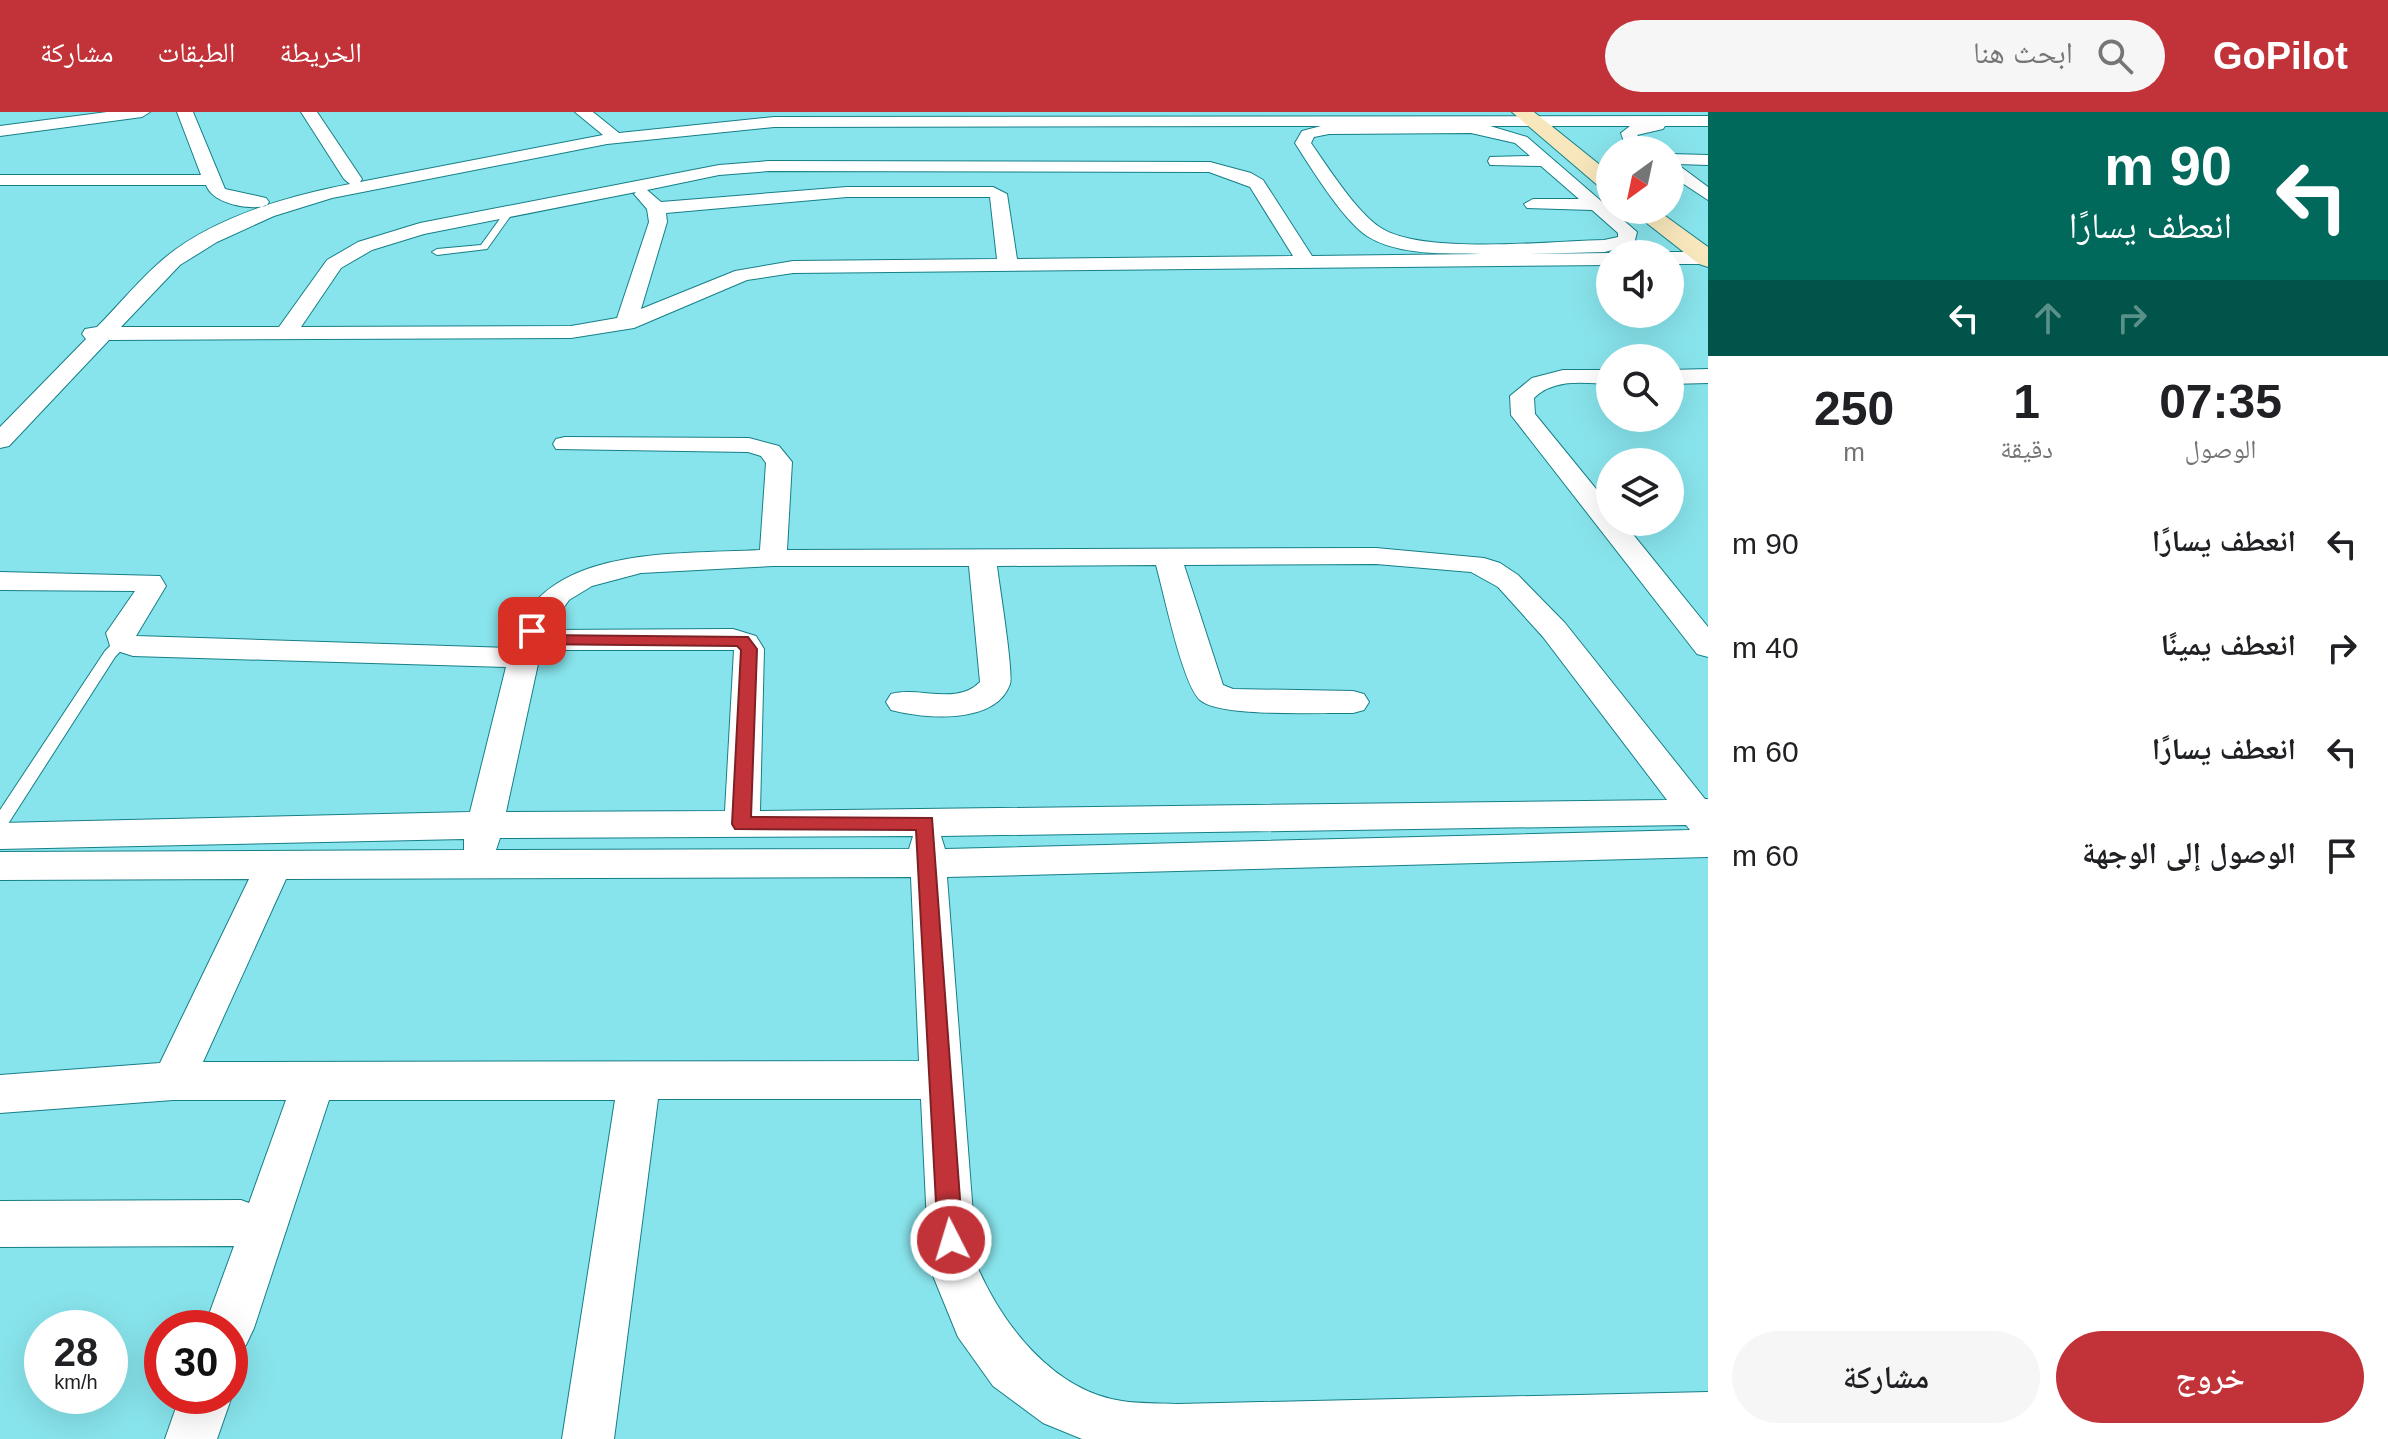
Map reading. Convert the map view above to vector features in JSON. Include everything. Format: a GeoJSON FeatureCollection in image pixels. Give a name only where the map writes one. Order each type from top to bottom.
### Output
{"type":"FeatureCollection","features":[{"type":"Feature","properties":{"kind":"street"},"geometry":{"type":"LineString","coordinates":[[0,131],[142,112]]}},
{"type":"Feature","properties":{"kind":"street"},"geometry":{"type":"LineString","coordinates":[[185,112],[211,180],[221,195],[260,202]]}},
{"type":"Feature","properties":{"kind":"street"},"geometry":{"type":"LineString","coordinates":[[583,112],[612,135]]}},
{"type":"Feature","properties":{"kind":"street"},"geometry":{"type":"LineString","coordinates":[[311,115],[334,114]]}},
{"type":"Feature","properties":{"kind":"street"},"geometry":{"type":"LineString","coordinates":[[311,115],[353,179]]}},
{"type":"Feature","properties":{"kind":"street"},"geometry":{"type":"LineString","coordinates":[[1596,259],[775,268],[742,275],[626,323],[571,332],[104,334],[68,340],[164,248],[260,202],[353,179],[612,135],[877,116],[1703,117]]}},
{"type":"Feature","properties":{"kind":"street"},"geometry":{"type":"LineString","coordinates":[[1538,116],[1596,166]]}},
{"type":"Feature","properties":{"kind":"street"},"geometry":{"type":"LineString","coordinates":[[1630,136],[1631,130],[1644,126],[1703,117]]}},
{"type":"Feature","properties":{"kind":"street"},"geometry":{"type":"LineString","coordinates":[[1596,205],[1517,138],[1481,129],[1329,129],[1314,132],[1303,140],[1372,231],[1407,244],[1438,247],[1605,246],[1627,240],[1628,232],[1619,224]]}},
{"type":"Feature","properties":{"kind":"street"},"geometry":{"type":"LineString","coordinates":[[0,441],[9,413],[40,400],[173,261],[204,239],[257,214],[330,193],[612,135]]}},
{"type":"Feature","properties":{"kind":"street"},"geometry":{"type":"LineString","coordinates":[[1684,159],[1708,160]]}},
{"type":"Feature","properties":{"kind":"street"},"geometry":{"type":"LineString","coordinates":[[1496,161],[1544,161]]}},
{"type":"Feature","properties":{"kind":"street"},"geometry":{"type":"LineString","coordinates":[[286,332],[334,264],[343,256],[389,237],[677,176],[769,166],[1210,167],[1257,184],[1306,262]]}},
{"type":"Feature","properties":{"kind":"street"},"geometry":{"type":"LineString","coordinates":[[1569,182],[1596,178]]}},
{"type":"Feature","properties":{"kind":"street"},"geometry":{"type":"LineString","coordinates":[[0,180],[211,180]]}},
{"type":"Feature","properties":{"kind":"street"},"geometry":{"type":"LineString","coordinates":[[1684,181],[1708,195]]}},
{"type":"Feature","properties":{"kind":"street"},"geometry":{"type":"LineString","coordinates":[[626,323],[658,222],[656,208],[641,193],[628,187]]}},
{"type":"Feature","properties":{"kind":"street"},"geometry":{"type":"LineString","coordinates":[[656,208],[847,192],[993,192],[998,194],[1008,267]]}},
{"type":"Feature","properties":{"kind":"street"},"geometry":{"type":"LineString","coordinates":[[1533,204],[1596,205]]}},
{"type":"Feature","properties":{"kind":"street"},"geometry":{"type":"LineString","coordinates":[[1663,224],[1707,254]]}},
{"type":"Feature","properties":{"kind":"street"},"geometry":{"type":"LineString","coordinates":[[1682,224],[1707,254]]}},
{"type":"Feature","properties":{"kind":"street"},"geometry":{"type":"LineString","coordinates":[[1684,256],[1707,254]]}},
{"type":"Feature","properties":{"kind":"street"},"geometry":{"type":"LineString","coordinates":[[1684,377],[1708,376]]}},
{"type":"Feature","properties":{"kind":"street"},"geometry":{"type":"LineString","coordinates":[[1596,377],[1541,382],[1522,396],[1523,415],[1708,647]]}},
{"type":"Feature","properties":{"kind":"street"},"geometry":{"type":"LineString","coordinates":[[565,444],[749,445],[770,451],[779,462],[773,558]]}},
{"type":"Feature","properties":{"kind":"street"},"geometry":{"type":"LineString","coordinates":[[476,865],[526,649],[543,612],[559,594],[582,580],[610,570],[641,565],[773,558],[1416,557],[1474,564],[1490,569],[1508,581],[1554,630],[1705,824]]}},
{"type":"Feature","properties":{"kind":"street"},"geometry":{"type":"LineString","coordinates":[[1168,558],[1204,681],[1212,693],[1229,700],[1353,702]]}},
{"type":"Feature","properties":{"kind":"street"},"geometry":{"type":"LineString","coordinates":[[902,702],[967,703],[978,701],[993,689],[995,674],[982,559]]}},
{"type":"Feature","properties":{"kind":"street"},"geometry":{"type":"LineString","coordinates":[[0,581],[150,582],[152,586],[121,633],[122,642],[133,646],[526,649],[733,639],[745,643],[749,649],[742,824]]}},
{"type":"Feature","properties":{"kind":"street"},"geometry":{"type":"LineString","coordinates":[[0,836],[485,825],[742,824],[927,843]]}},
{"type":"Feature","properties":{"kind":"street"},"geometry":{"type":"LineString","coordinates":[[0,866],[476,865],[927,843],[1705,824]]}},
{"type":"Feature","properties":{"kind":"street"},"geometry":{"type":"LineString","coordinates":[[927,843],[939,1080],[953,1266],[975,1320],[1011,1368],[1061,1405],[1119,1427],[1178,1430],[1708,1418]]}},
{"type":"Feature","properties":{"kind":"street"},"geometry":{"type":"LineString","coordinates":[[173,1081],[274,865]]}},
{"type":"Feature","properties":{"kind":"street"},"geometry":{"type":"LineString","coordinates":[[0,1094],[173,1081],[939,1080]]}},
{"type":"Feature","properties":{"kind":"street"},"geometry":{"type":"LineString","coordinates":[[588,1439],[639,1081]]}},
{"type":"Feature","properties":{"kind":"street"},"geometry":{"type":"LineString","coordinates":[[235,1310],[314,1082]]}},
{"type":"Feature","properties":{"kind":"street"},"geometry":{"type":"LineString","coordinates":[[0,1224],[241,1223]]}},
{"type":"Feature","properties":{"kind":"street"},"geometry":{"type":"LineString","coordinates":[[191,1439],[200,1414]]}},
{"type":"Feature","properties":{"kind":"lane"},"geometry":{"type":"LineString","coordinates":[[437,252],[484,247],[510,211]]}},
{"type":"Feature","properties":{"kind":"lane"},"geometry":{"type":"LineString","coordinates":[[0,823],[110,654],[122,642]]}},
{"type":"Feature","properties":{"kind":"route"},"geometry":{"type":"LineString","coordinates":[[532,631],[528,640],[742,641],[749,649],[742,824],[925,823],[951,1240]]}}]}
